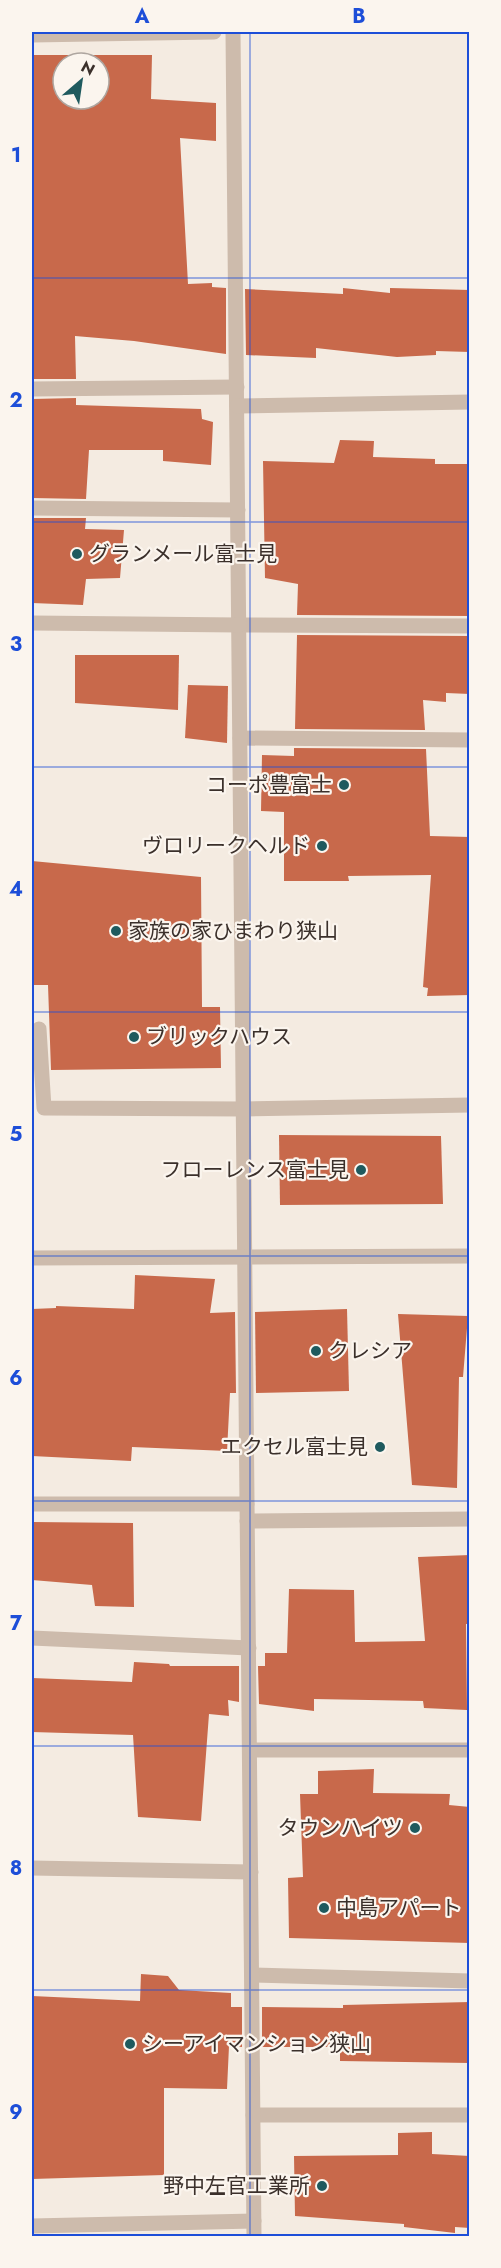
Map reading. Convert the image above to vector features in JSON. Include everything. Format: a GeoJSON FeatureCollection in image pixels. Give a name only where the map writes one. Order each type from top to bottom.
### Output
{"type":"FeatureCollection","features":[{"type":"Feature","properties":{"kind":"street"},"geometry":{"type":"LineString","coordinates":[[32,34],[214,32]]}},
{"type":"Feature","properties":{"kind":"street"},"geometry":{"type":"LineString","coordinates":[[32,2226],[254,2229],[233,32]]}},
{"type":"Feature","properties":{"kind":"street"},"geometry":{"type":"LineString","coordinates":[[32,389],[237,387]]}},
{"type":"Feature","properties":{"kind":"street"},"geometry":{"type":"LineString","coordinates":[[237,406],[470,402]]}},
{"type":"Feature","properties":{"kind":"street"},"geometry":{"type":"LineString","coordinates":[[32,508],[238,510]]}},
{"type":"Feature","properties":{"kind":"street"},"geometry":{"type":"LineString","coordinates":[[32,623],[470,626]]}},
{"type":"Feature","properties":{"kind":"street"},"geometry":{"type":"LineString","coordinates":[[240,738],[470,740]]}},
{"type":"Feature","properties":{"kind":"street"},"geometry":{"type":"LineString","coordinates":[[39,1029],[44,1108],[244,1109],[470,1105]]}},
{"type":"Feature","properties":{"kind":"street"},"geometry":{"type":"LineString","coordinates":[[32,1258],[470,1256]]}},
{"type":"Feature","properties":{"kind":"street"},"geometry":{"type":"LineString","coordinates":[[32,1504],[247,1504]]}},
{"type":"Feature","properties":{"kind":"street"},"geometry":{"type":"LineString","coordinates":[[247,1521],[470,1519]]}},
{"type":"Feature","properties":{"kind":"street"},"geometry":{"type":"LineString","coordinates":[[32,1638],[249,1648]]}},
{"type":"Feature","properties":{"kind":"street"},"geometry":{"type":"LineString","coordinates":[[250,1750],[470,1750]]}},
{"type":"Feature","properties":{"kind":"street"},"geometry":{"type":"LineString","coordinates":[[32,1868],[251,1872]]}},
{"type":"Feature","properties":{"kind":"street"},"geometry":{"type":"LineString","coordinates":[[252,1975],[470,1981]]}},
{"type":"Feature","properties":{"kind":"street"},"geometry":{"type":"LineString","coordinates":[[253,2115],[470,2115]]}},
{"type":"Feature","properties":{"kind":"building"},"geometry":{"type":"Polygon","coordinates":[[[32,55],[51,55],[51,111],[111,111],[111,55],[152,55],[151,99],[216,103],[216,141],[180,138],[188,284],[212,283],[212,287],[226,288],[226,354],[134,341],[75,336],[76,379],[32,379],[32,55]]]}},
{"type":"Feature","properties":{"kind":"building"},"geometry":{"type":"Polygon","coordinates":[[[343,288],[390,293],[390,288],[470,290],[470,352],[436,351],[436,355],[397,357],[316,348],[316,358],[246,355],[245,289],[343,294],[343,288]]]}},
{"type":"Feature","properties":{"kind":"building"},"geometry":{"type":"Polygon","coordinates":[[[76,398],[76,405],[201,409],[202,419],[213,422],[211,465],[163,461],[163,450],[89,450],[86,499],[32,498],[32,399],[76,398]]]}},
{"type":"Feature","properties":{"kind":"building"},"geometry":{"type":"Polygon","coordinates":[[[340,440],[374,441],[373,457],[435,459],[435,464],[470,464],[470,616],[297,615],[298,584],[265,578],[263,461],[334,463],[340,440]]]}},
{"type":"Feature","properties":{"kind":"building","name":"グランメール富士見"},"geometry":{"type":"Polygon","coordinates":[[[32,518],[86,518],[85,529],[124,530],[120,578],[86,579],[83,605],[32,603],[32,518]]]}},
{"type":"Feature","properties":{"kind":"building"},"geometry":{"type":"Polygon","coordinates":[[[297,635],[470,636],[470,694],[446,693],[446,702],[423,700],[425,730],[295,729],[297,635]]]}},
{"type":"Feature","properties":{"kind":"building"},"geometry":{"type":"Polygon","coordinates":[[[75,655],[179,655],[178,710],[75,703],[75,655]]]}},
{"type":"Feature","properties":{"kind":"building"},"geometry":{"type":"Polygon","coordinates":[[[188,685],[228,686],[227,743],[185,738],[188,685]]]}},
{"type":"Feature","properties":{"kind":"building"},"geometry":{"type":"Polygon","coordinates":[[[294,748],[426,749],[430,836],[470,837],[470,995],[427,996],[428,988],[423,987],[431,875],[348,876],[349,881],[284,881],[284,812],[261,811],[262,755],[294,756],[294,748]]]}},
{"type":"Feature","properties":{"kind":"building"},"geometry":{"type":"Polygon","coordinates":[[[32,861],[201,877],[202,1007],[220,1007],[221,1068],[51,1070],[48,985],[32,985],[32,861]]]}},
{"type":"Feature","properties":{"kind":"building","name":"フローレンス富士見"},"geometry":{"type":"Polygon","coordinates":[[[279,1135],[441,1136],[443,1204],[280,1205],[279,1135]]]}},
{"type":"Feature","properties":{"kind":"building"},"geometry":{"type":"Polygon","coordinates":[[[135,1275],[215,1279],[210,1313],[235,1312],[236,1393],[230,1393],[227,1451],[132,1447],[131,1461],[32,1456],[32,1309],[56,1308],[56,1306],[134,1309],[135,1275]]]}},
{"type":"Feature","properties":{"kind":"building","name":"クレシア"},"geometry":{"type":"Polygon","coordinates":[[[347,1309],[349,1391],[256,1393],[255,1312],[347,1309]]]}},
{"type":"Feature","properties":{"kind":"building"},"geometry":{"type":"Polygon","coordinates":[[[398,1314],[468,1316],[463,1377],[459,1377],[457,1488],[412,1485],[398,1314]]]}},
{"type":"Feature","properties":{"kind":"building"},"geometry":{"type":"Polygon","coordinates":[[[32,1522],[133,1523],[134,1607],[95,1606],[92,1585],[32,1580],[32,1522]]]}},
{"type":"Feature","properties":{"kind":"building"},"geometry":{"type":"Polygon","coordinates":[[[470,1555],[470,1624],[466,1624],[467,1710],[424,1708],[423,1701],[314,1699],[314,1711],[259,1704],[258,1666],[265,1666],[265,1653],[287,1653],[289,1589],[354,1590],[355,1642],[425,1641],[418,1557],[470,1555]]]}},
{"type":"Feature","properties":{"kind":"building"},"geometry":{"type":"Polygon","coordinates":[[[134,1662],[169,1664],[170,1666],[239,1666],[239,1702],[228,1700],[229,1716],[209,1714],[201,1821],[138,1817],[133,1735],[32,1732],[32,1678],[132,1682],[134,1662]]]}},
{"type":"Feature","properties":{"kind":"building"},"geometry":{"type":"Polygon","coordinates":[[[374,1769],[373,1793],[450,1794],[449,1805],[470,1807],[470,1943],[289,1938],[288,1878],[303,1877],[300,1794],[318,1794],[318,1771],[374,1769]]]}},
{"type":"Feature","properties":{"kind":"building","name":"シーアイマンション狭山"},"geometry":{"type":"Polygon","coordinates":[[[141,1974],[168,1976],[179,1990],[231,1993],[231,2007],[242,2007],[242,2047],[229,2046],[227,2089],[164,2088],[164,2175],[32,2179],[32,1996],[140,2001],[141,1974]]]}},
{"type":"Feature","properties":{"kind":"building"},"geometry":{"type":"Polygon","coordinates":[[[470,2002],[470,2063],[340,2061],[340,2047],[262,2047],[262,2007],[343,2008],[343,2005],[470,2002]]]}},
{"type":"Feature","properties":{"kind":"building"},"geometry":{"type":"Polygon","coordinates":[[[432,2132],[432,2154],[470,2156],[470,2228],[455,2227],[455,2233],[404,2227],[404,2224],[295,2216],[294,2156],[398,2155],[398,2133],[432,2132]]]}},
{"type":"Feature","properties":{"kind":"place","name":"グランメール富士見"},"geometry":{"type":"Point","coordinates":[77,554]}},
{"type":"Feature","properties":{"kind":"place","name":"コーポ豊富士"},"geometry":{"type":"Point","coordinates":[344,785]}},
{"type":"Feature","properties":{"kind":"place","name":"ヴロリークヘルド"},"geometry":{"type":"Point","coordinates":[322,846]}},
{"type":"Feature","properties":{"kind":"place","name":"家族の家ひまわり狭山"},"geometry":{"type":"Point","coordinates":[116,931]}},
{"type":"Feature","properties":{"kind":"place","name":"ブリックハウス"},"geometry":{"type":"Point","coordinates":[134,1037]}},
{"type":"Feature","properties":{"kind":"place","name":"フローレンス富士見"},"geometry":{"type":"Point","coordinates":[361,1170]}},
{"type":"Feature","properties":{"kind":"place","name":"クレシア"},"geometry":{"type":"Point","coordinates":[316,1351]}},
{"type":"Feature","properties":{"kind":"place","name":"エクセル富士見"},"geometry":{"type":"Point","coordinates":[380,1447]}},
{"type":"Feature","properties":{"kind":"place","name":"タウンハイツ"},"geometry":{"type":"Point","coordinates":[415,1828]}},
{"type":"Feature","properties":{"kind":"place","name":"中島アパート"},"geometry":{"type":"Point","coordinates":[324,1908]}},
{"type":"Feature","properties":{"kind":"place","name":"シーアイマンション狭山"},"geometry":{"type":"Point","coordinates":[130,2044]}},
{"type":"Feature","properties":{"kind":"place","name":"野中左官工業所"},"geometry":{"type":"Point","coordinates":[322,2186]}}]}
